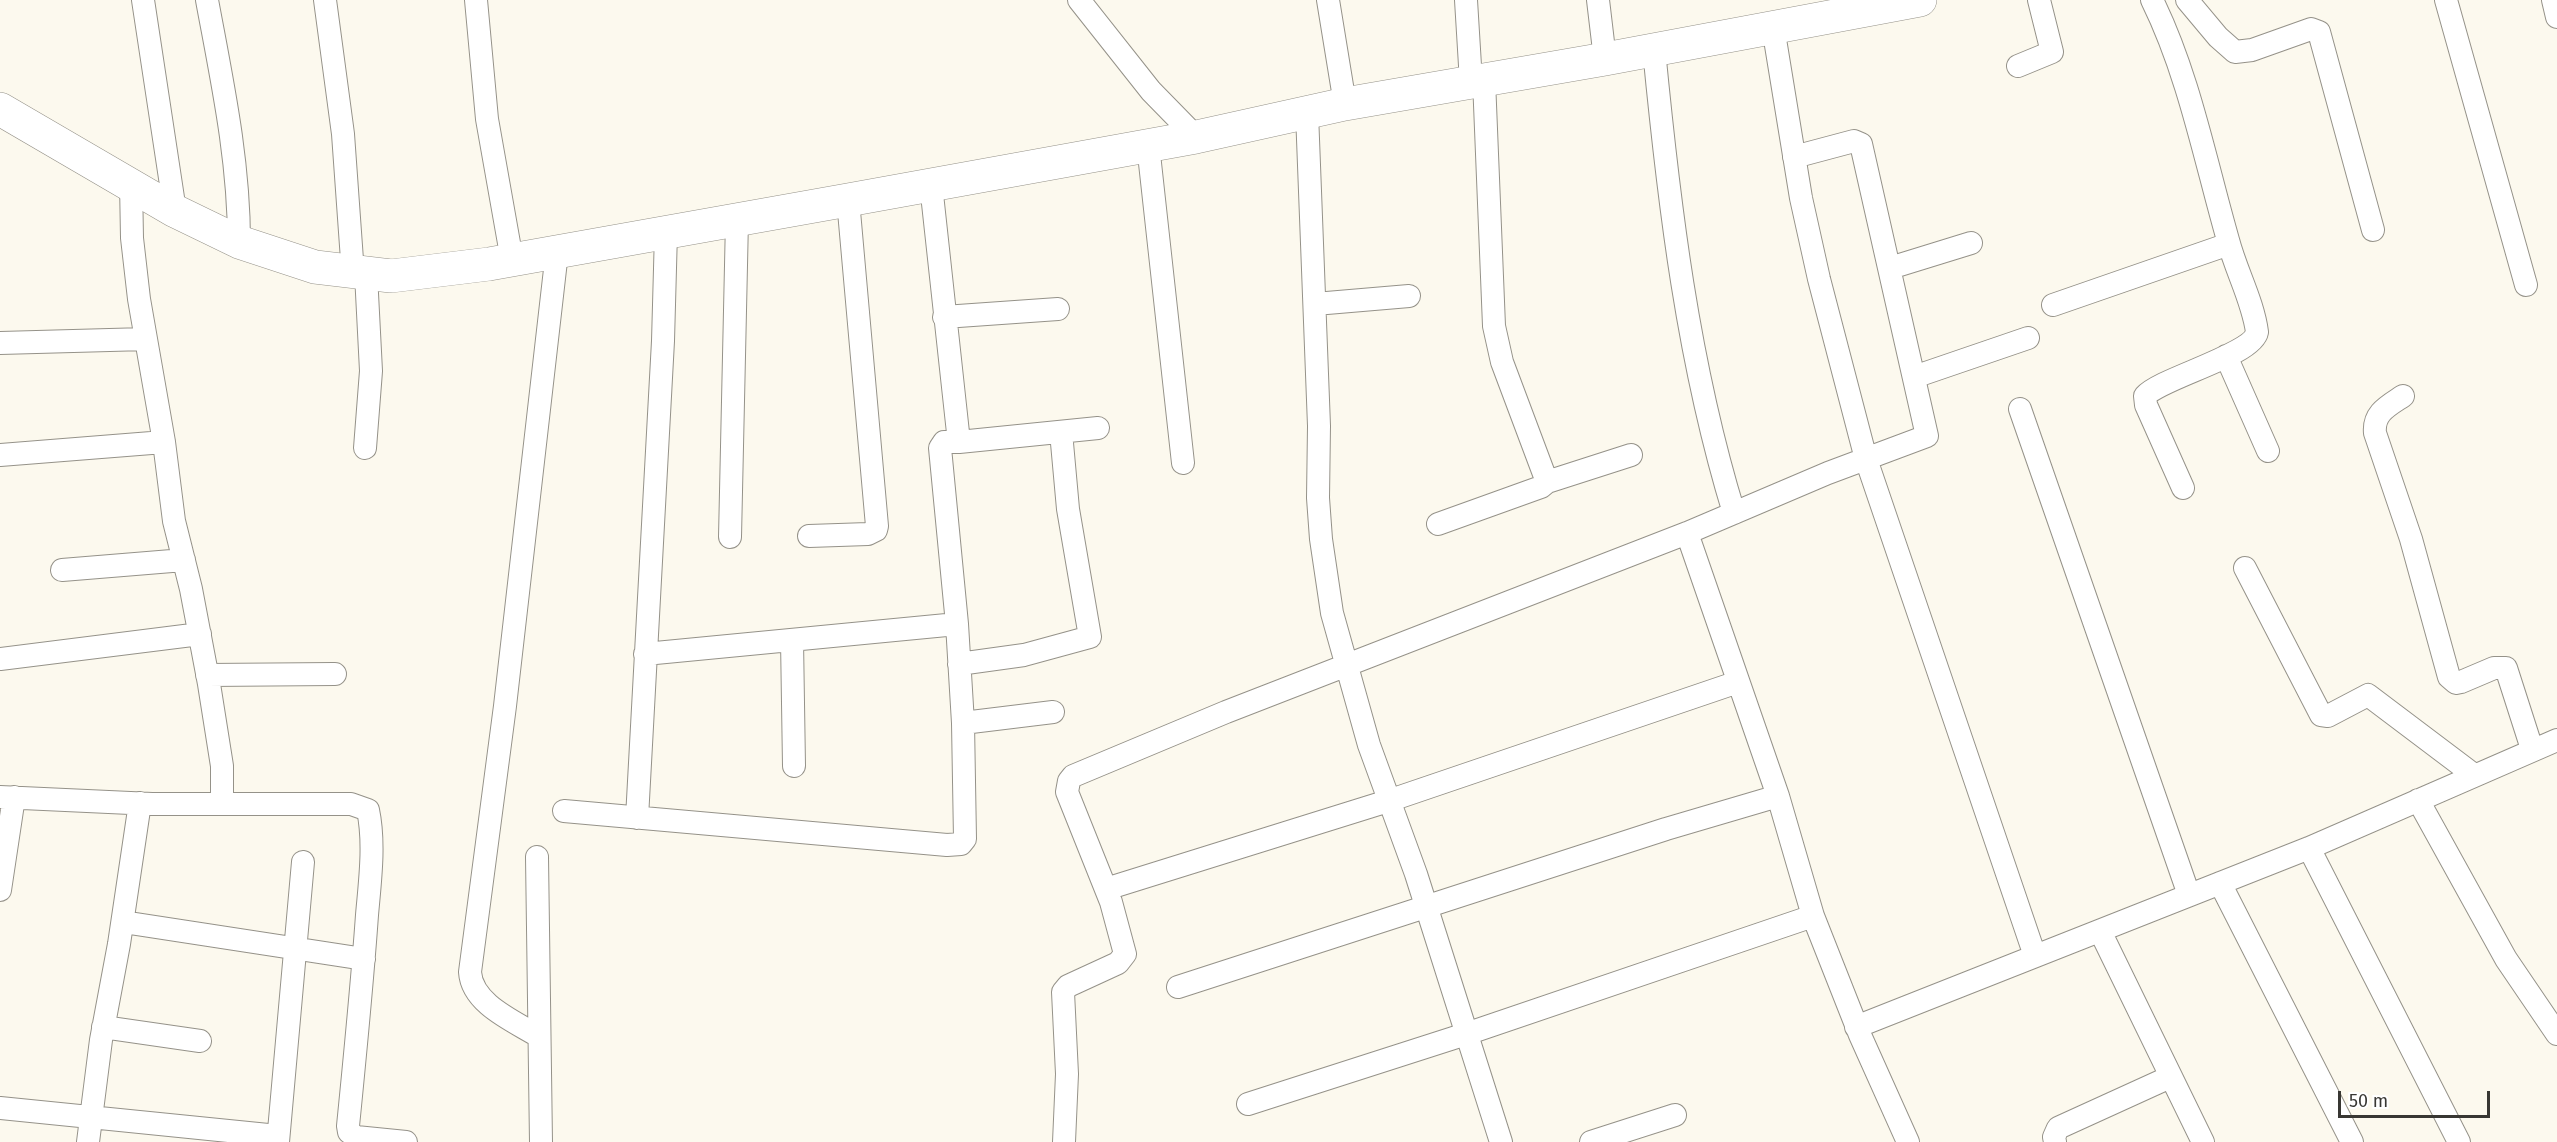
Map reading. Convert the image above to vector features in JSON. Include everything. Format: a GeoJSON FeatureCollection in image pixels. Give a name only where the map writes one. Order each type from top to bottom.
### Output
{"type":"FeatureCollection","features":[{"type":"Feature","properties":{"kind":"street"},"geometry":{"type":"LineString","coordinates":[[143,0],[175,211]]}},
{"type":"Feature","properties":{"kind":"street"},"geometry":{"type":"LineString","coordinates":[[207,0],[235,148],[239,192],[239,242]]}},
{"type":"Feature","properties":{"kind":"street"},"geometry":{"type":"LineString","coordinates":[[326,0],[363,283],[371,371],[365,448]]}},
{"type":"Feature","properties":{"kind":"street"},"geometry":{"type":"LineString","coordinates":[[476,0],[487,119],[512,260]]}},
{"type":"Feature","properties":{"kind":"street"},"geometry":{"type":"LineString","coordinates":[[1079,0],[1151,91],[1196,137]]}},
{"type":"Feature","properties":{"kind":"street"},"geometry":{"type":"LineString","coordinates":[[1328,0],[1345,104]]}},
{"type":"Feature","properties":{"kind":"street"},"geometry":{"type":"LineString","coordinates":[[1466,0],[1481,90],[1491,288],[1498,345],[1547,482]]}},
{"type":"Feature","properties":{"kind":"street"},"geometry":{"type":"LineString","coordinates":[[1598,0],[1605,59]]}},
{"type":"Feature","properties":{"kind":"street"},"geometry":{"type":"LineString","coordinates":[[0,109],[131,195],[175,211],[239,242],[363,283],[391,276],[512,260],[556,262],[737,228],[849,211],[932,194],[1150,157],[1196,137],[1307,126],[1345,104],[1481,90],[1605,59],[1655,64],[1775,37],[1920,0]]}},
{"type":"Feature","properties":{"kind":"street"},"geometry":{"type":"LineString","coordinates":[[2152,0],[2167,30],[2176,57],[2229,244],[2257,332],[2253,340],[2226,356],[2145,396],[2146,405],[2183,488]]}},
{"type":"Feature","properties":{"kind":"street"},"geometry":{"type":"LineString","coordinates":[[2187,0],[2218,37],[2235,52],[2252,50],[2311,29],[2319,32],[2373,230]]}},
{"type":"Feature","properties":{"kind":"street"},"geometry":{"type":"LineString","coordinates":[[2446,0],[2526,285]]}},
{"type":"Feature","properties":{"kind":"street"},"geometry":{"type":"LineString","coordinates":[[2553,0],[2557,17]]}},
{"type":"Feature","properties":{"kind":"street"},"geometry":{"type":"LineString","coordinates":[[2018,66],[2052,52],[2039,1]]}},
{"type":"Feature","properties":{"kind":"street"},"geometry":{"type":"LineString","coordinates":[[1775,37],[1794,158],[1819,279],[1866,459],[2035,956]]}},
{"type":"Feature","properties":{"kind":"street"},"geometry":{"type":"LineString","coordinates":[[1655,64],[1675,234],[1692,332],[1713,445],[1734,513]]}},
{"type":"Feature","properties":{"kind":"street"},"geometry":{"type":"LineString","coordinates":[[1307,126],[1315,304],[1321,539],[1332,613],[1388,801],[1426,908],[1501,1142]]}},
{"type":"Feature","properties":{"kind":"street"},"geometry":{"type":"LineString","coordinates":[[1064,1142],[1067,1074],[1064,992],[1068,986],[1118,963],[1125,954],[1106,889],[1067,792],[1069,780],[1226,712],[1687,533],[1928,435],[1860,142],[1854,141],[1794,158]]}},
{"type":"Feature","properties":{"kind":"street"},"geometry":{"type":"LineString","coordinates":[[1150,157],[1183,463]]}},
{"type":"Feature","properties":{"kind":"street"},"geometry":{"type":"LineString","coordinates":[[932,194],[959,442]]}},
{"type":"Feature","properties":{"kind":"street"},"geometry":{"type":"LineString","coordinates":[[131,195],[132,238],[146,339],[164,442],[172,509],[200,634],[222,766],[222,804]]}},
{"type":"Feature","properties":{"kind":"street"},"geometry":{"type":"LineString","coordinates":[[809,536],[867,534],[876,530],[877,526],[849,211]]}},
{"type":"Feature","properties":{"kind":"street"},"geometry":{"type":"LineString","coordinates":[[730,537],[737,228]]}},
{"type":"Feature","properties":{"kind":"street"},"geometry":{"type":"LineString","coordinates":[[637,818],[666,242]]}},
{"type":"Feature","properties":{"kind":"street"},"geometry":{"type":"LineString","coordinates":[[1890,268],[1971,243]]}},
{"type":"Feature","properties":{"kind":"street"},"geometry":{"type":"LineString","coordinates":[[2053,305],[2229,244]]}},
{"type":"Feature","properties":{"kind":"street"},"geometry":{"type":"LineString","coordinates":[[538,1036],[481,997],[470,980],[470,972],[505,706],[556,262]]}},
{"type":"Feature","properties":{"kind":"street"},"geometry":{"type":"LineString","coordinates":[[1315,304],[1409,296]]}},
{"type":"Feature","properties":{"kind":"street"},"geometry":{"type":"LineString","coordinates":[[944,317],[1058,309]]}},
{"type":"Feature","properties":{"kind":"street"},"geometry":{"type":"LineString","coordinates":[[1914,377],[2028,338]]}},
{"type":"Feature","properties":{"kind":"street"},"geometry":{"type":"LineString","coordinates":[[0,343],[146,339]]}},
{"type":"Feature","properties":{"kind":"street"},"geometry":{"type":"LineString","coordinates":[[2226,356],[2268,451]]}},
{"type":"Feature","properties":{"kind":"street"},"geometry":{"type":"LineString","coordinates":[[2403,396],[2380,412],[2375,420],[2375,433],[2411,539],[2449,677],[2456,683],[2494,668],[2505,668],[2532,749]]}},
{"type":"Feature","properties":{"kind":"street"},"geometry":{"type":"LineString","coordinates":[[2020,409],[2189,895]]}},
{"type":"Feature","properties":{"kind":"street"},"geometry":{"type":"LineString","coordinates":[[564,811],[840,837],[961,844],[966,832],[963,723],[957,624],[940,448],[944,442],[1098,428]]}},
{"type":"Feature","properties":{"kind":"street"},"geometry":{"type":"LineString","coordinates":[[959,664],[1024,655],[1089,637],[1068,509],[1061,432]]}},
{"type":"Feature","properties":{"kind":"street"},"geometry":{"type":"LineString","coordinates":[[0,455],[164,442]]}},
{"type":"Feature","properties":{"kind":"street"},"geometry":{"type":"LineString","coordinates":[[1438,524],[1541,487],[1547,482],[1631,455]]}},
{"type":"Feature","properties":{"kind":"street"},"geometry":{"type":"LineString","coordinates":[[1687,533],[1778,796],[1814,916],[1856,1027],[1904,1141]]}},
{"type":"Feature","properties":{"kind":"street"},"geometry":{"type":"LineString","coordinates":[[62,570],[184,560]]}},
{"type":"Feature","properties":{"kind":"street"},"geometry":{"type":"LineString","coordinates":[[2245,568],[2321,715],[2328,716],[2367,694],[2474,775]]}},
{"type":"Feature","properties":{"kind":"street"},"geometry":{"type":"LineString","coordinates":[[645,654],[957,624]]}},
{"type":"Feature","properties":{"kind":"street"},"geometry":{"type":"LineString","coordinates":[[0,659],[200,634]]}},
{"type":"Feature","properties":{"kind":"street"},"geometry":{"type":"LineString","coordinates":[[792,640],[794,766]]}},
{"type":"Feature","properties":{"kind":"street"},"geometry":{"type":"LineString","coordinates":[[207,675],[335,674]]}},
{"type":"Feature","properties":{"kind":"street"},"geometry":{"type":"LineString","coordinates":[[1106,889],[1388,801],[1738,682]]}},
{"type":"Feature","properties":{"kind":"street"},"geometry":{"type":"LineString","coordinates":[[963,723],[1053,712]]}},
{"type":"Feature","properties":{"kind":"street"},"geometry":{"type":"LineString","coordinates":[[1856,1027],[2309,848],[2557,740]]}},
{"type":"Feature","properties":{"kind":"street"},"geometry":{"type":"LineString","coordinates":[[1178,987],[1666,829],[1778,796]]}},
{"type":"Feature","properties":{"kind":"street"},"geometry":{"type":"LineString","coordinates":[[0,890],[7,797],[140,803],[351,804],[368,810],[371,840],[364,958],[349,1132],[356,1137],[406,1142]]}},
{"type":"Feature","properties":{"kind":"street"},"geometry":{"type":"LineString","coordinates":[[2418,800],[2505,959],[2557,1034]]}},
{"type":"Feature","properties":{"kind":"street"},"geometry":{"type":"LineString","coordinates":[[88,1142],[103,1027],[123,922],[140,803]]}},
{"type":"Feature","properties":{"kind":"street"},"geometry":{"type":"LineString","coordinates":[[2309,848],[2459,1142]]}},
{"type":"Feature","properties":{"kind":"street"},"geometry":{"type":"LineString","coordinates":[[537,857],[538,1036],[542,1142]]}},
{"type":"Feature","properties":{"kind":"street"},"geometry":{"type":"LineString","coordinates":[[0,1108],[91,1116],[278,1139],[303,862]]}},
{"type":"Feature","properties":{"kind":"street"},"geometry":{"type":"LineString","coordinates":[[2220,883],[2352,1142]]}},
{"type":"Feature","properties":{"kind":"street"},"geometry":{"type":"LineString","coordinates":[[1248,1104],[1467,1034],[1814,916]]}},
{"type":"Feature","properties":{"kind":"street"},"geometry":{"type":"LineString","coordinates":[[123,922],[364,958]]}},
{"type":"Feature","properties":{"kind":"street"},"geometry":{"type":"LineString","coordinates":[[2100,931],[2203,1142]]}},
{"type":"Feature","properties":{"kind":"street"},"geometry":{"type":"LineString","coordinates":[[103,1027],[200,1041]]}},
{"type":"Feature","properties":{"kind":"street"},"geometry":{"type":"LineString","coordinates":[[2055,1142],[2055,1132],[2058,1128],[2170,1077]]}},
{"type":"Feature","properties":{"kind":"street"},"geometry":{"type":"LineString","coordinates":[[1591,1142],[1632,1136],[1675,1115]]}}]}
